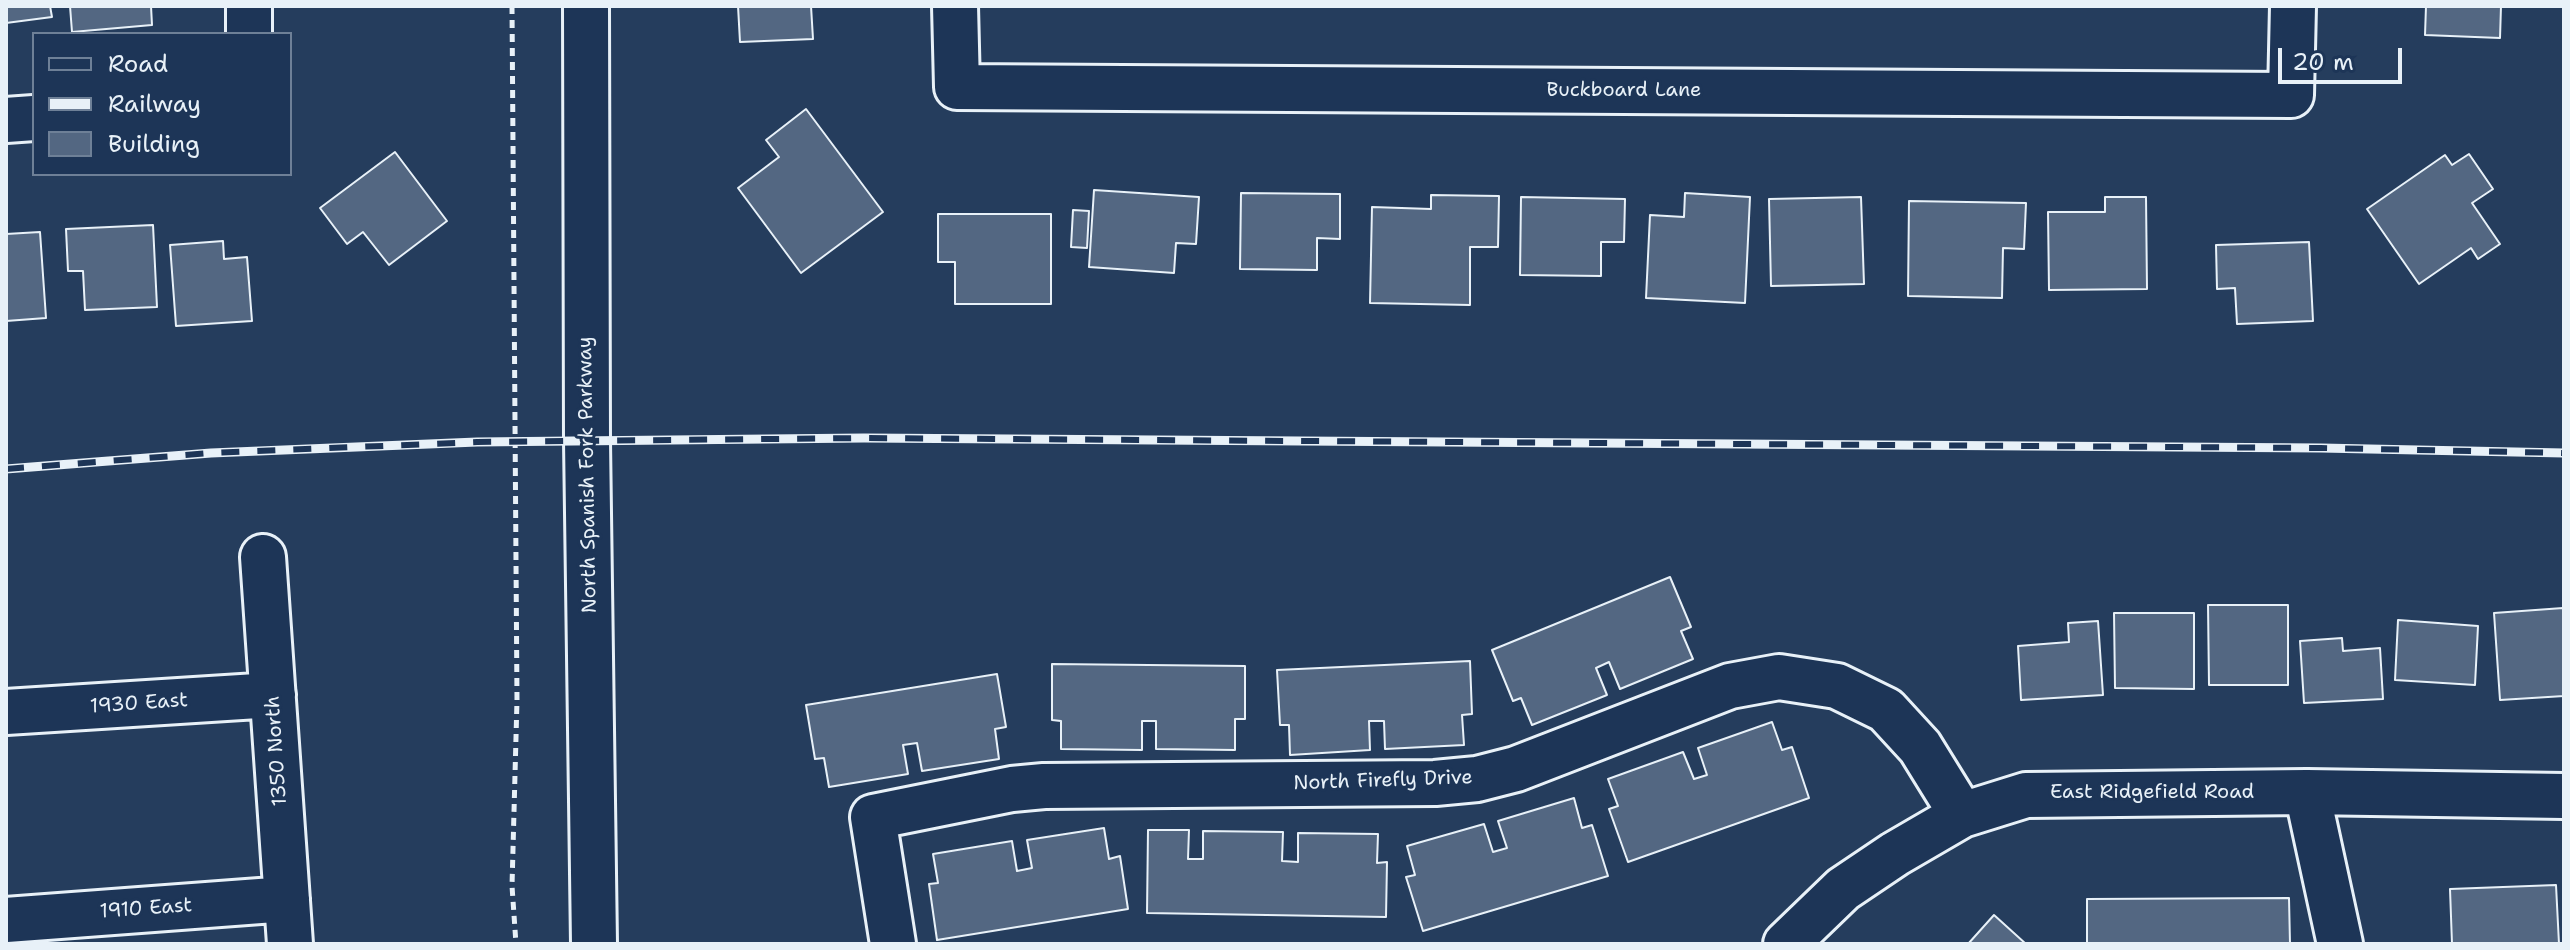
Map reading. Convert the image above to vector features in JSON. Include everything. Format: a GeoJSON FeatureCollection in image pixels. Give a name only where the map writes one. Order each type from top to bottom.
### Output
{"type":"FeatureCollection","features":[{"type":"Feature","properties":{"kind":"street"},"geometry":{"type":"LineString","coordinates":[[249,6],[249,32]]}},
{"type":"Feature","properties":{"kind":"street","name":"North Spanish Fork Parkway"},"geometry":{"type":"LineString","coordinates":[[586,6],[587,441],[594,944]]}},
{"type":"Feature","properties":{"kind":"street","name":"Buckboard Lane"},"geometry":{"type":"LineString","coordinates":[[955,6],[957,87],[2291,95],[2293,6]]}},
{"type":"Feature","properties":{"kind":"street"},"geometry":{"type":"LineString","coordinates":[[6,120],[32,118]]}},
{"type":"Feature","properties":{"kind":"street","name":"1350 North"},"geometry":{"type":"LineString","coordinates":[[263,557],[290,944]]}},
{"type":"Feature","properties":{"kind":"street","name":"North Firefly Drive"},"geometry":{"type":"LineString","coordinates":[[893,944],[873,817],[1012,789],[1044,786],[1435,783],[1477,779],[1516,769],[1730,686],[1779,677],[1837,686],[1886,710],[1920,747],[1962,815]]}},
{"type":"Feature","properties":{"kind":"street","name":"1930 East"},"geometry":{"type":"LineString","coordinates":[[6,712],[273,695]]}},
{"type":"Feature","properties":{"kind":"street"},"geometry":{"type":"LineString","coordinates":[[2307,792],[2340,944]]}},
{"type":"Feature","properties":{"kind":"street","name":"East Ridgefield Road"},"geometry":{"type":"LineString","coordinates":[[1786,944],[1843,889],[1895,854],[1962,815],[2026,795],[2307,792],[2564,796]]}},
{"type":"Feature","properties":{"kind":"street","name":"1910 East"},"geometry":{"type":"LineString","coordinates":[[6,920],[287,899]]}},
{"type":"Feature","properties":{"kind":"path"},"geometry":{"type":"LineString","coordinates":[[512,6],[517,700],[512,886],[516,944]]}},
{"type":"Feature","properties":{"kind":"building"},"geometry":{"type":"Polygon","coordinates":[[[6,6],[50,6],[52,17],[6,23],[6,6]]]}},
{"type":"Feature","properties":{"kind":"building"},"geometry":{"type":"Polygon","coordinates":[[[70,6],[151,6],[152,25],[72,32],[70,6]]]}},
{"type":"Feature","properties":{"kind":"building"},"geometry":{"type":"Polygon","coordinates":[[[738,6],[811,6],[813,39],[740,42],[738,6]]]}},
{"type":"Feature","properties":{"kind":"building"},"geometry":{"type":"Polygon","coordinates":[[[2426,6],[2501,6],[2500,38],[2425,35],[2426,6]]]}},
{"type":"Feature","properties":{"kind":"building"},"geometry":{"type":"Polygon","coordinates":[[[806,109],[883,212],[801,273],[738,188],[779,157],[766,140],[806,109]]]}},
{"type":"Feature","properties":{"kind":"building"},"geometry":{"type":"Polygon","coordinates":[[[395,152],[447,221],[389,265],[363,232],[347,244],[320,208],[395,152]]]}},
{"type":"Feature","properties":{"kind":"building"},"geometry":{"type":"Polygon","coordinates":[[[2469,154],[2493,189],[2472,203],[2500,244],[2478,259],[2471,248],[2419,284],[2367,209],[2445,155],[2452,165],[2469,154]]]}},
{"type":"Feature","properties":{"kind":"building"},"geometry":{"type":"Polygon","coordinates":[[[1094,190],[1199,197],[1196,244],[1176,243],[1174,273],[1089,267],[1094,190]]]}},
{"type":"Feature","properties":{"kind":"building"},"geometry":{"type":"Polygon","coordinates":[[[1241,193],[1340,194],[1340,239],[1317,238],[1317,270],[1240,269],[1241,193]]]}},
{"type":"Feature","properties":{"kind":"building"},"geometry":{"type":"Polygon","coordinates":[[[1685,193],[1750,197],[1745,303],[1646,298],[1650,215],[1684,217],[1685,193]]]}},
{"type":"Feature","properties":{"kind":"building"},"geometry":{"type":"Polygon","coordinates":[[[1431,195],[1499,196],[1498,247],[1470,247],[1470,305],[1370,303],[1372,207],[1431,209],[1431,195]]]}},
{"type":"Feature","properties":{"kind":"building"},"geometry":{"type":"Polygon","coordinates":[[[1521,197],[1625,199],[1624,242],[1601,242],[1601,276],[1520,275],[1521,197]]]}},
{"type":"Feature","properties":{"kind":"building"},"geometry":{"type":"Polygon","coordinates":[[[1861,197],[1864,284],[1771,286],[1769,199],[1861,197]]]}},
{"type":"Feature","properties":{"kind":"building"},"geometry":{"type":"Polygon","coordinates":[[[2105,197],[2146,197],[2147,289],[2049,290],[2048,212],[2105,212],[2105,197]]]}},
{"type":"Feature","properties":{"kind":"building"},"geometry":{"type":"Polygon","coordinates":[[[1909,201],[2026,203],[2024,249],[2003,248],[2002,298],[1908,296],[1909,201]]]}},
{"type":"Feature","properties":{"kind":"building"},"geometry":{"type":"Polygon","coordinates":[[[1073,210],[1089,211],[1087,248],[1071,247],[1073,210]]]}},
{"type":"Feature","properties":{"kind":"building"},"geometry":{"type":"Polygon","coordinates":[[[938,214],[1051,214],[1051,304],[955,304],[955,262],[938,262],[938,214]]]}},
{"type":"Feature","properties":{"kind":"building"},"geometry":{"type":"Polygon","coordinates":[[[153,225],[157,307],[85,310],[83,271],[68,271],[66,229],[153,225]]]}},
{"type":"Feature","properties":{"kind":"building"},"geometry":{"type":"Polygon","coordinates":[[[40,232],[46,318],[6,321],[6,234],[40,232]]]}},
{"type":"Feature","properties":{"kind":"building"},"geometry":{"type":"Polygon","coordinates":[[[223,241],[224,259],[247,257],[252,321],[176,326],[170,245],[223,241]]]}},
{"type":"Feature","properties":{"kind":"building"},"geometry":{"type":"Polygon","coordinates":[[[2309,242],[2313,321],[2237,324],[2235,288],[2217,289],[2216,245],[2309,242]]]}},
{"type":"Feature","properties":{"kind":"building"},"geometry":{"type":"Polygon","coordinates":[[[1670,577],[1691,627],[1681,631],[1693,659],[1620,689],[1609,662],[1596,668],[1607,695],[1532,725],[1521,698],[1513,701],[1492,650],[1670,577]]]}},
{"type":"Feature","properties":{"kind":"building"},"geometry":{"type":"Polygon","coordinates":[[[2208,605],[2288,605],[2288,685],[2209,685],[2208,605]]]}},
{"type":"Feature","properties":{"kind":"building"},"geometry":{"type":"Polygon","coordinates":[[[2563,608],[2564,696],[2500,700],[2494,613],[2563,608]]]}},
{"type":"Feature","properties":{"kind":"building"},"geometry":{"type":"Polygon","coordinates":[[[2114,613],[2194,613],[2194,689],[2115,688],[2114,613]]]}},
{"type":"Feature","properties":{"kind":"building"},"geometry":{"type":"Polygon","coordinates":[[[2398,620],[2478,626],[2475,685],[2395,680],[2398,620]]]}},
{"type":"Feature","properties":{"kind":"building"},"geometry":{"type":"Polygon","coordinates":[[[2098,621],[2103,695],[2021,700],[2018,646],[2069,642],[2068,623],[2098,621]]]}},
{"type":"Feature","properties":{"kind":"building"},"geometry":{"type":"Polygon","coordinates":[[[2342,638],[2343,651],[2380,648],[2383,699],[2304,703],[2300,641],[2342,638]]]}},
{"type":"Feature","properties":{"kind":"building"},"geometry":{"type":"Polygon","coordinates":[[[1470,661],[1472,714],[1462,715],[1464,745],[1385,749],[1384,721],[1369,721],[1370,750],[1290,755],[1289,725],[1280,725],[1277,670],[1470,661]]]}},
{"type":"Feature","properties":{"kind":"building"},"geometry":{"type":"Polygon","coordinates":[[[1052,664],[1245,666],[1245,719],[1235,719],[1235,750],[1156,749],[1156,721],[1142,721],[1142,750],[1061,749],[1061,721],[1052,720],[1052,664]]]}},
{"type":"Feature","properties":{"kind":"building"},"geometry":{"type":"Polygon","coordinates":[[[997,674],[1006,727],[995,729],[999,759],[922,771],[917,743],[903,745],[908,774],[829,787],[824,758],[815,759],[806,705],[997,674]]]}},
{"type":"Feature","properties":{"kind":"building"},"geometry":{"type":"Polygon","coordinates":[[[1772,722],[1782,750],[1792,747],[1809,798],[1628,862],[1609,809],[1618,806],[1608,779],[1683,752],[1694,779],[1707,775],[1698,748],[1772,722]]]}},
{"type":"Feature","properties":{"kind":"building"},"geometry":{"type":"Polygon","coordinates":[[[1574,798],[1582,828],[1592,825],[1608,876],[1423,931],[1406,877],[1415,875],[1407,846],[1484,824],[1493,852],[1507,848],[1498,821],[1574,798]]]}},
{"type":"Feature","properties":{"kind":"building"},"geometry":{"type":"Polygon","coordinates":[[[1104,828],[1109,859],[1120,856],[1128,909],[937,940],[929,884],[938,883],[933,854],[1012,841],[1017,871],[1032,868],[1027,840],[1104,828]]]}},
{"type":"Feature","properties":{"kind":"building"},"geometry":{"type":"Polygon","coordinates":[[[1148,830],[1189,830],[1188,859],[1203,859],[1203,831],[1283,832],[1282,861],[1298,862],[1298,833],[1378,834],[1377,863],[1387,862],[1386,917],[1147,913],[1148,830]]]}},
{"type":"Feature","properties":{"kind":"building"},"geometry":{"type":"Polygon","coordinates":[[[2556,885],[2559,944],[2452,944],[2450,889],[2556,885]]]}},
{"type":"Feature","properties":{"kind":"building"},"geometry":{"type":"Polygon","coordinates":[[[2289,898],[2290,944],[2087,944],[2087,899],[2289,898]]]}},
{"type":"Feature","properties":{"kind":"building"},"geometry":{"type":"Polygon","coordinates":[[[1994,915],[2026,944],[1968,944],[1994,915]]]}},
{"type":"Feature","properties":{"kind":"railway"},"geometry":{"type":"LineString","coordinates":[[6,469],[211,453],[477,442],[864,438],[2321,448],[2564,453]]}}]}
